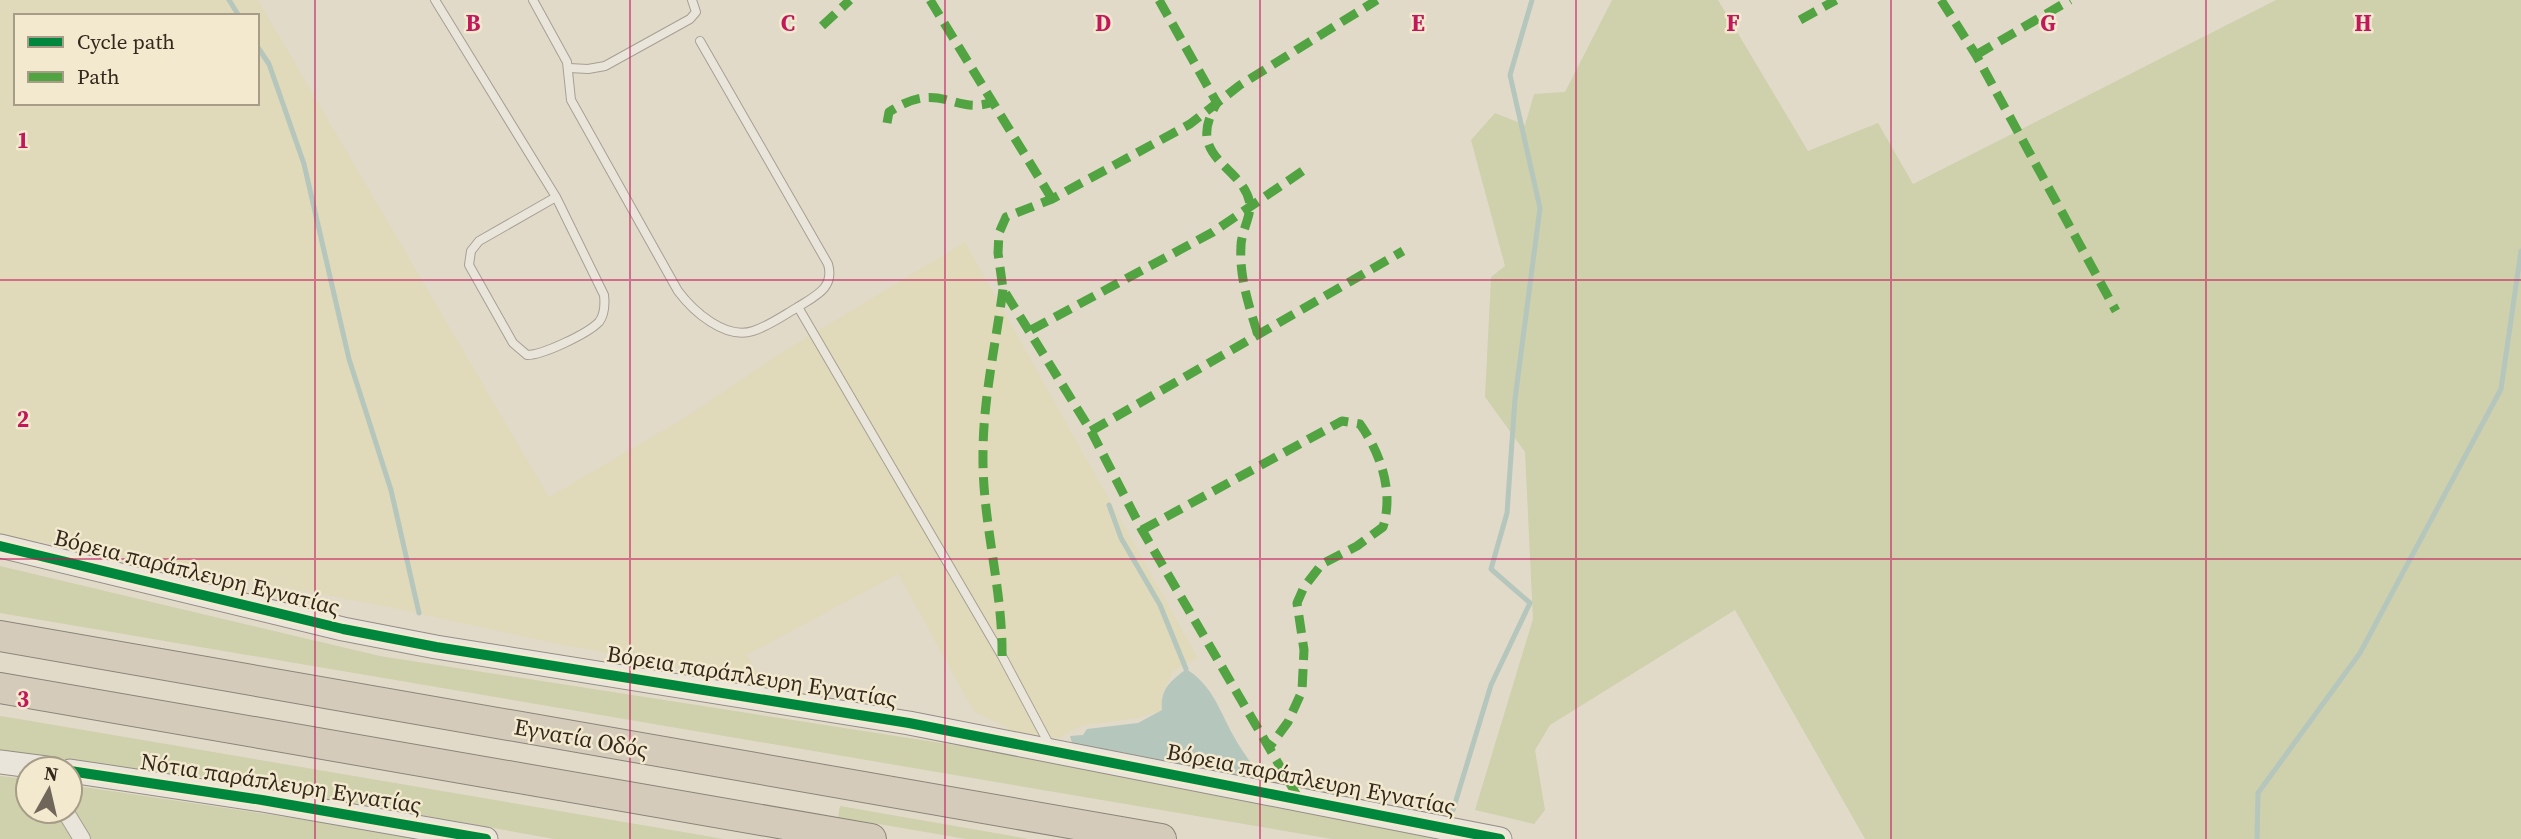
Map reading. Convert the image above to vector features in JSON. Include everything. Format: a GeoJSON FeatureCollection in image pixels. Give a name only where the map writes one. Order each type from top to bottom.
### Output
{"type":"FeatureCollection","features":[{"type":"Feature","properties":{"kind":"highway","name":"Εγνατία Οδός"},"geometry":{"type":"LineString","coordinates":[[0,636],[1161,839]]}},
{"type":"Feature","properties":{"kind":"highway"},"geometry":{"type":"LineString","coordinates":[[0,688],[871,839]]}},
{"type":"Feature","properties":{"kind":"street","name":"Βόρεια παράπλευρη Εγνατίας"},"geometry":{"type":"LineString","coordinates":[[0,546],[305,620],[423,644],[1051,749],[1500,839]]}},
{"type":"Feature","properties":{"kind":"street","name":"Νότια παράπλευρη Εγνατίας"},"geometry":{"type":"LineString","coordinates":[[84,773],[262,800],[486,839]]}},
{"type":"Feature","properties":{"kind":"lane"},"geometry":{"type":"LineString","coordinates":[[435,0],[556,197],[604,295],[605,308],[598,322],[541,355],[527,355],[513,343],[469,265],[471,251],[479,241],[556,197]]}},
{"type":"Feature","properties":{"kind":"lane"},"geometry":{"type":"LineString","coordinates":[[533,0],[569,68],[571,100],[685,300],[711,321],[742,333],[756,330],[825,289],[830,274],[828,264],[700,41]]}},
{"type":"Feature","properties":{"kind":"lane"},"geometry":{"type":"LineString","coordinates":[[569,68],[605,66],[690,19],[696,12],[692,0]]}},
{"type":"Feature","properties":{"kind":"lane"},"geometry":{"type":"LineString","coordinates":[[798,307],[1002,656],[1051,749]]}},
{"type":"Feature","properties":{"kind":"shaded area"},"geometry":{"type":"Polygon","coordinates":[[[0,0],[258,0],[549,497],[689,415],[776,356],[965,242],[1198,658],[1173,671],[1161,696],[1163,710],[1137,718],[1080,726],[1059,738],[1013,734],[1005,726],[974,712],[898,574],[747,655],[759,676],[677,666],[558,644],[384,606],[0,534],[0,0]]]}},
{"type":"Feature","properties":{"kind":"shaded area"},"geometry":{"type":"Polygon","coordinates":[[[1186,669],[1209,690],[1237,742],[1267,787],[1072,743],[1070,736],[1083,735],[1087,729],[1138,723],[1162,710],[1164,691],[1186,669]]]}},
{"type":"Feature","properties":{"kind":"green space"},"geometry":{"type":"Polygon","coordinates":[[[1612,0],[1718,0],[1808,151],[1878,123],[1913,184],[2276,0],[2521,0],[2521,839],[1865,839],[1735,610],[1550,725],[1535,750],[1545,810],[1534,824],[1475,810],[1533,619],[1525,452],[1485,397],[1491,277],[1505,266],[1471,140],[1495,113],[1525,125],[1534,94],[1565,92],[1612,0]]]}},
{"type":"Feature","properties":{"kind":"green space"},"geometry":{"type":"Polygon","coordinates":[[[0,566],[380,656],[993,751],[1471,839],[1332,839],[0,613],[0,566]]]}},
{"type":"Feature","properties":{"kind":"green space"},"geometry":{"type":"Polygon","coordinates":[[[0,716],[724,839],[554,839],[242,783],[84,761],[84,755],[37,755],[0,750],[0,716]]]}},
{"type":"Feature","properties":{"kind":"green space"},"geometry":{"type":"Polygon","coordinates":[[[0,776],[14,778],[14,825],[84,825],[84,787],[435,839],[0,839],[0,776]]]}},
{"type":"Feature","properties":{"kind":"green space"},"geometry":{"type":"Polygon","coordinates":[[[840,806],[1029,839],[966,839],[838,817],[840,806]]]}},
{"type":"Feature","properties":{"kind":"waterway"},"geometry":{"type":"LineString","coordinates":[[229,0],[238,14]]}},
{"type":"Feature","properties":{"kind":"waterway"},"geometry":{"type":"LineString","coordinates":[[1453,810],[1491,685],[1530,603],[1491,569],[1507,513],[1515,399],[1540,208],[1510,75],[1532,0]]}},
{"type":"Feature","properties":{"kind":"waterway"},"geometry":{"type":"LineString","coordinates":[[259,49],[269,64],[304,164],[349,359],[391,490],[419,613]]}},
{"type":"Feature","properties":{"kind":"waterway"},"geometry":{"type":"LineString","coordinates":[[2257,839],[2258,793],[2360,653],[2501,389],[2521,251]]}},
{"type":"Feature","properties":{"kind":"waterway"},"geometry":{"type":"LineString","coordinates":[[1109,505],[1121,538],[1160,605],[1186,669]]}},
{"type":"Feature","properties":{"kind":"marked path"},"geometry":{"type":"LineString","coordinates":[[822,26],[850,0]]}},
{"type":"Feature","properties":{"kind":"marked path"},"geometry":{"type":"LineString","coordinates":[[930,0],[1052,199]]}},
{"type":"Feature","properties":{"kind":"marked path"},"geometry":{"type":"LineString","coordinates":[[1159,0],[1217,103],[1208,122],[1207,137],[1211,149],[1238,180],[1250,204],[1241,241],[1241,258],[1245,291],[1258,335]]}},
{"type":"Feature","properties":{"kind":"marked path"},"geometry":{"type":"LineString","coordinates":[[1299,799],[1142,530],[1091,431],[1003,289],[998,253],[999,233],[1006,217],[1052,199],[1190,124],[1240,85],[1377,0]]}},
{"type":"Feature","properties":{"kind":"marked path"},"geometry":{"type":"LineString","coordinates":[[1800,20],[1836,0]]}},
{"type":"Feature","properties":{"kind":"marked path"},"geometry":{"type":"LineString","coordinates":[[1941,0],[1976,55],[2116,311]]}},
{"type":"Feature","properties":{"kind":"marked path"},"geometry":{"type":"LineString","coordinates":[[1976,55],[2070,0]]}},
{"type":"Feature","properties":{"kind":"marked path"},"geometry":{"type":"LineString","coordinates":[[887,123],[889,112],[907,102],[922,98],[967,105],[993,102]]}},
{"type":"Feature","properties":{"kind":"marked path"},"geometry":{"type":"LineString","coordinates":[[1031,330],[1213,232],[1304,170]]}},
{"type":"Feature","properties":{"kind":"marked path"},"geometry":{"type":"LineString","coordinates":[[1091,431],[1403,251]]}},
{"type":"Feature","properties":{"kind":"marked path"},"geometry":{"type":"LineString","coordinates":[[1002,656],[983,454],[987,392],[1003,289]]}},
{"type":"Feature","properties":{"kind":"marked path"},"geometry":{"type":"LineString","coordinates":[[1142,530],[1342,421],[1360,424],[1374,448],[1386,487],[1383,527],[1357,546],[1322,564],[1304,587],[1297,603],[1304,650],[1302,691],[1288,722],[1268,749]]}},
{"type":"Feature","properties":{"kind":"cycle path"},"geometry":{"type":"LineString","coordinates":[[0,546],[343,629],[436,647],[909,723],[1500,839]]}},
{"type":"Feature","properties":{"kind":"cycle path"},"geometry":{"type":"LineString","coordinates":[[84,773],[262,800],[486,839]]}}]}
